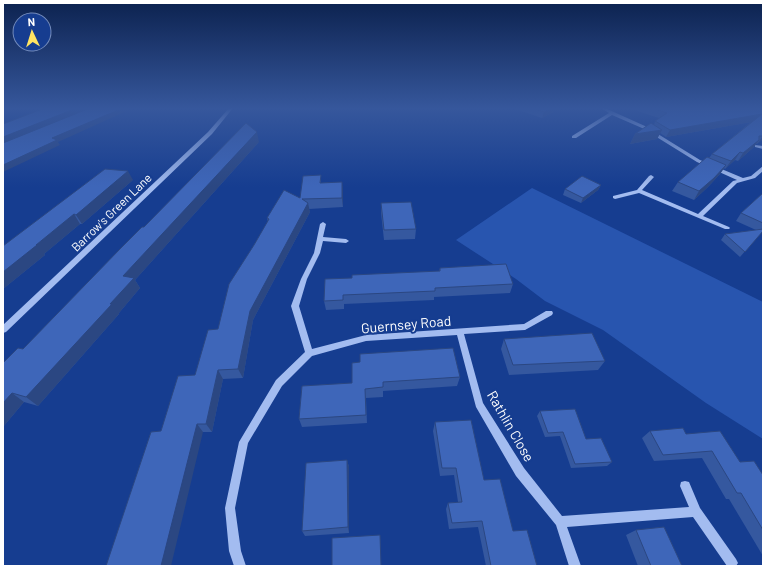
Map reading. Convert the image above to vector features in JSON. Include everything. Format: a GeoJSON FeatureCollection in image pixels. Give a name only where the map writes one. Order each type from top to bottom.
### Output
{"type":"FeatureCollection","features":[{"type":"Feature","properties":{"kind":"street","name":"Barrow's Green Lane"},"geometry":{"type":"LineString","coordinates":[[3,330],[208,135]]}},
{"type":"Feature","properties":{"kind":"street"},"geometry":{"type":"LineString","coordinates":[[574,137],[578,135]]}},
{"type":"Feature","properties":{"kind":"street"},"geometry":{"type":"LineString","coordinates":[[658,135],[691,157],[743,180]]}},
{"type":"Feature","properties":{"kind":"street"},"geometry":{"type":"LineString","coordinates":[[757,146],[763,148]]}},
{"type":"Feature","properties":{"kind":"street"},"geometry":{"type":"LineString","coordinates":[[699,216],[735,182],[754,177],[763,168]]}},
{"type":"Feature","properties":{"kind":"street"},"geometry":{"type":"LineString","coordinates":[[616,197],[639,191],[651,178]]}},
{"type":"Feature","properties":{"kind":"street"},"geometry":{"type":"LineString","coordinates":[[639,191],[726,228]]}},
{"type":"Feature","properties":{"kind":"street"},"geometry":{"type":"LineString","coordinates":[[240,566],[235,551],[230,508],[244,442],[280,383],[309,353],[295,306],[304,279],[317,253],[323,224]]}},
{"type":"Feature","properties":{"kind":"street"},"geometry":{"type":"LineString","coordinates":[[320,240],[346,241]]}},
{"type":"Feature","properties":{"kind":"street","name":"Guernsey Road"},"geometry":{"type":"LineString","coordinates":[[309,353],[366,338],[460,333],[525,327],[549,314]]}},
{"type":"Feature","properties":{"kind":"street","name":"Rathlin Close"},"geometry":{"type":"LineString","coordinates":[[460,333],[479,404],[520,472],[560,522],[575,566]]}},
{"type":"Feature","properties":{"kind":"street"},"geometry":{"type":"LineString","coordinates":[[685,486],[696,512],[732,563]]}},
{"type":"Feature","properties":{"kind":"street"},"geometry":{"type":"LineString","coordinates":[[560,522],[696,512]]}},
{"type":"Feature","properties":{"kind":"shaded area"},"geometry":{"type":"Polygon","coordinates":[[[532,188],[763,302],[763,439],[706,403],[603,330],[545,301],[516,279],[456,240],[532,188]]]}},
{"type":"Feature","properties":{"kind":"building"},"geometry":{"type":"Polygon","coordinates":[[[24,135],[60,135],[52,138],[57,140],[3,165],[3,143],[24,135]]]}},
{"type":"Feature","properties":{"kind":"building"},"geometry":{"type":"Polygon","coordinates":[[[235,135],[255,135],[123,276],[134,278],[26,397],[12,393],[3,403],[3,363],[18,348],[23,349],[120,249],[142,227],[144,227],[235,135]]]}},
{"type":"Feature","properties":{"kind":"building"},"geometry":{"type":"Polygon","coordinates":[[[736,135],[763,135],[763,136],[759,136],[759,140],[743,153],[740,152],[731,161],[712,154],[736,135]]]}},
{"type":"Feature","properties":{"kind":"building"},"geometry":{"type":"Polygon","coordinates":[[[707,157],[726,165],[699,191],[678,182],[707,157]]]}},
{"type":"Feature","properties":{"kind":"building"},"geometry":{"type":"Polygon","coordinates":[[[105,169],[128,171],[76,215],[74,214],[3,272],[3,246],[105,169]]]}},
{"type":"Feature","properties":{"kind":"building"},"geometry":{"type":"Polygon","coordinates":[[[321,175],[320,183],[342,182],[342,198],[302,199],[308,203],[250,311],[238,369],[218,370],[206,424],[197,424],[161,566],[106,566],[151,432],[161,431],[178,376],[195,375],[208,330],[218,329],[229,284],[254,245],[269,219],[267,218],[284,190],[300,198],[303,176],[321,175]]]}},
{"type":"Feature","properties":{"kind":"building"},"geometry":{"type":"Polygon","coordinates":[[[582,176],[601,185],[583,198],[565,189],[582,176]]]}},
{"type":"Feature","properties":{"kind":"building"},"geometry":{"type":"Polygon","coordinates":[[[763,193],[763,223],[741,213],[763,193]]]}},
{"type":"Feature","properties":{"kind":"building"},"geometry":{"type":"Polygon","coordinates":[[[411,202],[416,229],[384,230],[381,203],[411,202]]]}},
{"type":"Feature","properties":{"kind":"building"},"geometry":{"type":"Polygon","coordinates":[[[763,229],[763,231],[745,252],[725,234],[763,229]]]}},
{"type":"Feature","properties":{"kind":"building"},"geometry":{"type":"Polygon","coordinates":[[[506,264],[513,284],[435,288],[435,291],[343,295],[343,300],[324,301],[325,279],[352,278],[352,275],[440,271],[440,268],[506,264]]]}},
{"type":"Feature","properties":{"kind":"building"},"geometry":{"type":"Polygon","coordinates":[[[592,333],[605,361],[513,365],[504,339],[592,333]]]}},
{"type":"Feature","properties":{"kind":"building"},"geometry":{"type":"Polygon","coordinates":[[[453,348],[460,377],[383,382],[383,387],[365,389],[366,415],[299,419],[302,386],[352,383],[352,363],[360,362],[360,354],[453,348]]]}},
{"type":"Feature","properties":{"kind":"building"},"geometry":{"type":"Polygon","coordinates":[[[575,409],[586,439],[601,438],[612,462],[575,464],[563,432],[548,433],[540,411],[575,409]]]}},
{"type":"Feature","properties":{"kind":"building"},"geometry":{"type":"Polygon","coordinates":[[[471,420],[484,480],[500,479],[513,531],[527,530],[537,566],[491,566],[482,521],[452,523],[448,503],[462,502],[456,468],[442,468],[435,422],[471,420]]]}},
{"type":"Feature","properties":{"kind":"building"},"geometry":{"type":"Polygon","coordinates":[[[683,428],[686,434],[720,431],[740,462],[754,461],[763,475],[763,530],[741,493],[737,493],[712,451],[663,455],[650,431],[683,428]]]}},
{"type":"Feature","properties":{"kind":"building"},"geometry":{"type":"Polygon","coordinates":[[[347,460],[348,527],[302,531],[306,463],[347,460]]]}},
{"type":"Feature","properties":{"kind":"building"},"geometry":{"type":"Polygon","coordinates":[[[664,527],[682,566],[651,566],[636,530],[664,527]]]}},
{"type":"Feature","properties":{"kind":"building"},"geometry":{"type":"Polygon","coordinates":[[[380,535],[381,566],[332,566],[332,538],[380,535]]]}}]}
